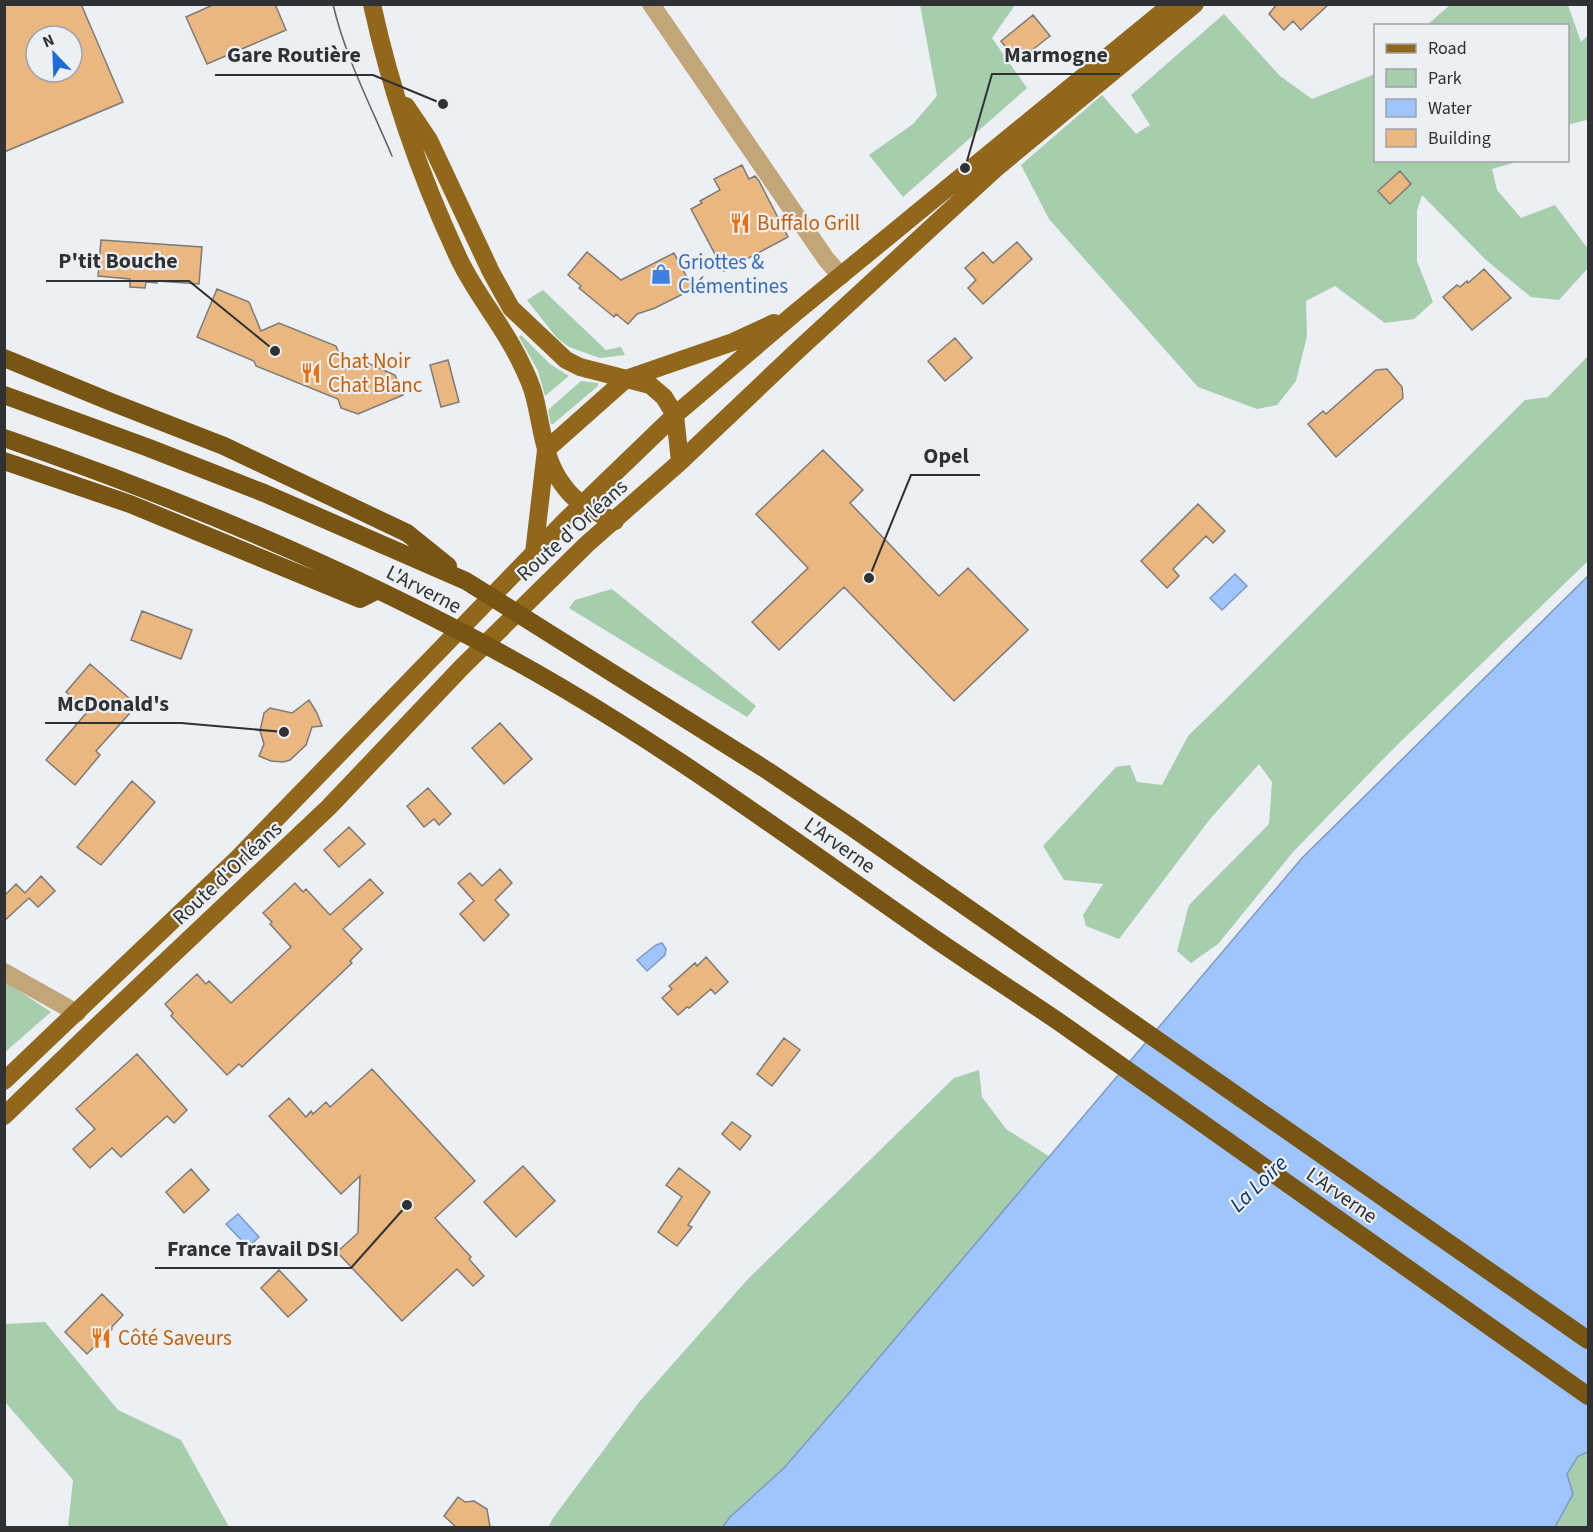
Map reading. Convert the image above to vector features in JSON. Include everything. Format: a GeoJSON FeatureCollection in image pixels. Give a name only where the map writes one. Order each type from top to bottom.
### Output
{"type":"FeatureCollection","features":[{"type":"Feature","properties":{"kind":"highway"},"geometry":{"type":"LineString","coordinates":[[4,358],[224,446],[407,533],[466,581]]}},
{"type":"Feature","properties":{"kind":"highway","name":"L'Arverne"},"geometry":{"type":"LineString","coordinates":[[4,395],[140,444],[264,493],[466,581],[768,771],[1588,1340]]}},
{"type":"Feature","properties":{"kind":"highway","name":"L'Arverne"},"geometry":{"type":"LineString","coordinates":[[4,438],[135,484],[278,543],[378,590],[517,662],[614,719],[753,811],[939,942],[1057,1021],[1588,1396]]}},
{"type":"Feature","properties":{"kind":"highway"},"geometry":{"type":"LineString","coordinates":[[4,461],[130,504],[360,599],[378,590]]}},
{"type":"Feature","properties":{"kind":"main road"},"geometry":{"type":"LineString","coordinates":[[372,4],[386,62],[413,149],[460,261],[520,360],[533,392],[546,450],[563,486],[582,505],[615,520]]}},
{"type":"Feature","properties":{"kind":"main road","name":"Route d'Orléans"},"geometry":{"type":"LineString","coordinates":[[4,1081],[237,858],[534,553],[675,415],[795,313],[1172,4]]}},
{"type":"Feature","properties":{"kind":"main road","name":"Route d'Orléans"},"geometry":{"type":"LineString","coordinates":[[4,1116],[329,807],[538,590],[680,462],[995,169],[1195,4]]}},
{"type":"Feature","properties":{"kind":"main road"},"geometry":{"type":"LineString","coordinates":[[397,93],[429,140],[491,272],[511,308],[566,360],[580,367],[650,385],[664,397],[675,415],[680,462]]}},
{"type":"Feature","properties":{"kind":"main road"},"geometry":{"type":"LineString","coordinates":[[534,553],[546,450],[626,379],[733,342],[795,313]]}},
{"type":"Feature","properties":{"kind":"street"},"geometry":{"type":"LineString","coordinates":[[651,4],[826,259],[841,276]]}},
{"type":"Feature","properties":{"kind":"street"},"geometry":{"type":"LineString","coordinates":[[4,972],[77,1012]]}},
{"type":"Feature","properties":{"kind":"green space"},"geometry":{"type":"Polygon","coordinates":[[[920,5],[1015,5],[992,38],[1027,88],[903,197],[869,155],[913,124],[937,96],[920,5]]]}},
{"type":"Feature","properties":{"kind":"green space"},"geometry":{"type":"Polygon","coordinates":[[[1450,5],[1568,5],[1581,42],[1588,35],[1588,122],[1586,120],[1569,125],[1569,24],[1428,24],[1450,5]]]}},
{"type":"Feature","properties":{"kind":"green space"},"geometry":{"type":"Polygon","coordinates":[[[1224,14],[1280,76],[1312,99],[1374,74],[1374,162],[1516,162],[1492,169],[1497,190],[1521,218],[1555,205],[1588,249],[1588,268],[1559,300],[1531,297],[1486,260],[1422,195],[1417,211],[1417,261],[1433,302],[1414,319],[1385,323],[1335,286],[1306,301],[1307,336],[1296,381],[1277,405],[1257,409],[1198,387],[1049,219],[1021,165],[1102,95],[1136,134],[1150,125],[1131,95],[1224,14]]]}},
{"type":"Feature","properties":{"kind":"green space"},"geometry":{"type":"Polygon","coordinates":[[[543,290],[606,350],[621,347],[625,355],[600,358],[569,347],[557,338],[527,300],[543,290]]]}},
{"type":"Feature","properties":{"kind":"green space"},"geometry":{"type":"Polygon","coordinates":[[[521,335],[550,364],[569,376],[545,396],[538,371],[519,337],[521,335]]]}},
{"type":"Feature","properties":{"kind":"green space"},"geometry":{"type":"Polygon","coordinates":[[[1588,356],[1588,561],[1391,751],[1293,852],[1218,944],[1191,963],[1177,951],[1189,905],[1269,824],[1272,782],[1259,764],[1210,819],[1119,939],[1086,926],[1083,915],[1103,884],[1064,880],[1043,846],[1116,767],[1130,765],[1137,782],[1162,785],[1188,736],[1525,400],[1548,397],[1588,356]]]}},
{"type":"Feature","properties":{"kind":"green space"},"geometry":{"type":"Polygon","coordinates":[[[581,381],[598,383],[598,386],[551,424],[548,410],[581,381]]]}},
{"type":"Feature","properties":{"kind":"green space"},"geometry":{"type":"Polygon","coordinates":[[[612,589],[756,706],[747,717],[569,608],[575,600],[612,589]]]}},
{"type":"Feature","properties":{"kind":"green space"},"geometry":{"type":"Polygon","coordinates":[[[4,981],[51,1012],[5,1052],[4,1052],[4,981]]]}},
{"type":"Feature","properties":{"kind":"green space"},"geometry":{"type":"Polygon","coordinates":[[[979,1070],[982,1097],[1006,1129],[1058,1162],[734,1527],[548,1528],[553,1518],[640,1401],[748,1279],[954,1078],[979,1070]]]}},
{"type":"Feature","properties":{"kind":"green space"},"geometry":{"type":"Polygon","coordinates":[[[45,1322],[118,1410],[181,1440],[229,1527],[68,1527],[73,1480],[5,1402],[5,1324],[45,1322]]]}},
{"type":"Feature","properties":{"kind":"green space"},"geometry":{"type":"Polygon","coordinates":[[[1588,1452],[1588,1527],[1555,1528],[1573,1494],[1567,1475],[1578,1456],[1588,1452]]]}},
{"type":"Feature","properties":{"kind":"water"},"geometry":{"type":"Polygon","coordinates":[[[1235,574],[1247,586],[1222,610],[1210,598],[1235,574]]]}},
{"type":"Feature","properties":{"kind":"water","name":"La Loire"},"geometry":{"type":"Polygon","coordinates":[[[1588,576],[1588,1452],[1578,1456],[1567,1474],[1573,1494],[1555,1527],[722,1528],[730,1517],[784,1468],[850,1392],[1302,858],[1588,576]]]}},
{"type":"Feature","properties":{"kind":"water"},"geometry":{"type":"Polygon","coordinates":[[[662,943],[666,949],[665,955],[647,971],[637,960],[662,943]]]}},
{"type":"Feature","properties":{"kind":"water"},"geometry":{"type":"Polygon","coordinates":[[[238,1214],[259,1237],[248,1247],[226,1224],[238,1214]]]}},
{"type":"Feature","properties":{"kind":"building"},"geometry":{"type":"Polygon","coordinates":[[[4,4],[81,4],[123,102],[4,152],[4,4]]]}},
{"type":"Feature","properties":{"kind":"building"},"geometry":{"type":"Polygon","coordinates":[[[215,4],[275,4],[286,30],[207,64],[186,17],[215,4]]]}},
{"type":"Feature","properties":{"kind":"building"},"geometry":{"type":"Polygon","coordinates":[[[1277,4],[1329,4],[1301,30],[1293,21],[1284,30],[1269,14],[1277,4]]]}},
{"type":"Feature","properties":{"kind":"building"},"geometry":{"type":"Polygon","coordinates":[[[1033,15],[1050,36],[1017,62],[1001,41],[1033,15]]]}},
{"type":"Feature","properties":{"kind":"building","name":"Buffalo Grill"},"geometry":{"type":"Polygon","coordinates":[[[742,165],[749,179],[755,176],[759,181],[788,237],[724,271],[691,209],[720,190],[714,179],[742,165]]]}},
{"type":"Feature","properties":{"kind":"building"},"geometry":{"type":"Polygon","coordinates":[[[1400,171],[1411,184],[1390,204],[1378,191],[1400,171]]]}},
{"type":"Feature","properties":{"kind":"building"},"geometry":{"type":"Polygon","coordinates":[[[101,240],[202,247],[199,284],[157,281],[157,283],[146,282],[145,288],[130,287],[130,279],[98,276],[101,240]]]}},
{"type":"Feature","properties":{"kind":"building"},"geometry":{"type":"Polygon","coordinates":[[[1017,242],[1032,259],[983,304],[968,288],[976,280],[965,268],[983,252],[993,263],[1017,242]]]}},
{"type":"Feature","properties":{"kind":"building"},"geometry":{"type":"Polygon","coordinates":[[[587,252],[621,280],[674,253],[693,289],[655,308],[637,314],[628,324],[616,314],[614,317],[579,288],[581,286],[568,275],[587,252]]]}},
{"type":"Feature","properties":{"kind":"building"},"geometry":{"type":"Polygon","coordinates":[[[1484,269],[1511,298],[1472,330],[1443,297],[1457,285],[1460,287],[1467,281],[1468,283],[1484,269]]]}},
{"type":"Feature","properties":{"kind":"building"},"geometry":{"type":"Polygon","coordinates":[[[217,289],[249,302],[261,331],[279,323],[336,346],[345,369],[363,361],[395,375],[403,395],[358,414],[341,408],[338,399],[256,366],[254,361],[197,337],[217,289]]]}},
{"type":"Feature","properties":{"kind":"building"},"geometry":{"type":"Polygon","coordinates":[[[955,338],[972,358],[945,381],[928,361],[955,338]]]}},
{"type":"Feature","properties":{"kind":"building"},"geometry":{"type":"Polygon","coordinates":[[[448,360],[459,402],[441,407],[430,365],[448,360]]]}},
{"type":"Feature","properties":{"kind":"building"},"geometry":{"type":"Polygon","coordinates":[[[1387,369],[1402,387],[1403,398],[1336,457],[1308,424],[1323,411],[1326,414],[1376,370],[1387,369]]]}},
{"type":"Feature","properties":{"kind":"building"},"geometry":{"type":"Polygon","coordinates":[[[823,450],[863,490],[850,503],[939,596],[968,568],[1028,630],[954,701],[844,587],[779,650],[752,622],[808,568],[756,514],[823,450]]]}},
{"type":"Feature","properties":{"kind":"building"},"geometry":{"type":"Polygon","coordinates":[[[1198,504],[1225,531],[1213,543],[1206,536],[1173,569],[1179,576],[1167,588],[1141,561],[1198,504]]]}},
{"type":"Feature","properties":{"kind":"building"},"geometry":{"type":"Polygon","coordinates":[[[142,611],[192,630],[181,659],[131,640],[142,611]]]}},
{"type":"Feature","properties":{"kind":"building"},"geometry":{"type":"Polygon","coordinates":[[[90,664],[137,705],[96,751],[100,755],[75,785],[46,760],[88,711],[66,692],[90,664]]]}},
{"type":"Feature","properties":{"kind":"building"},"geometry":{"type":"Polygon","coordinates":[[[309,700],[322,726],[312,727],[306,745],[290,760],[283,762],[271,761],[259,756],[264,744],[260,731],[264,713],[270,708],[292,713],[309,700]]]}},
{"type":"Feature","properties":{"kind":"building"},"geometry":{"type":"Polygon","coordinates":[[[500,723],[532,759],[504,784],[472,748],[500,723]]]}},
{"type":"Feature","properties":{"kind":"building"},"geometry":{"type":"Polygon","coordinates":[[[132,781],[155,802],[101,865],[77,847],[132,781]]]}},
{"type":"Feature","properties":{"kind":"building"},"geometry":{"type":"Polygon","coordinates":[[[428,788],[451,814],[439,825],[434,819],[424,827],[407,806],[428,788]]]}},
{"type":"Feature","properties":{"kind":"building"},"geometry":{"type":"Polygon","coordinates":[[[349,827],[365,844],[339,867],[324,850],[349,827]]]}},
{"type":"Feature","properties":{"kind":"building"},"geometry":{"type":"Polygon","coordinates":[[[500,869],[512,883],[495,900],[509,915],[484,941],[460,914],[474,901],[458,883],[470,873],[482,886],[500,869]]]}},
{"type":"Feature","properties":{"kind":"building"},"geometry":{"type":"Polygon","coordinates":[[[41,876],[55,891],[38,907],[29,898],[4,921],[4,896],[16,884],[25,893],[41,876]]]}},
{"type":"Feature","properties":{"kind":"building"},"geometry":{"type":"Polygon","coordinates":[[[370,879],[383,893],[343,929],[362,949],[350,961],[352,963],[242,1067],[239,1064],[227,1075],[171,1016],[173,1013],[165,1004],[197,974],[206,984],[209,981],[231,1003],[291,947],[263,913],[295,883],[303,892],[306,889],[330,915],[370,879]]]}},
{"type":"Feature","properties":{"kind":"building"},"geometry":{"type":"Polygon","coordinates":[[[706,957],[728,982],[715,994],[711,989],[678,1015],[662,998],[672,989],[669,986],[695,963],[697,966],[706,957]]]}},
{"type":"Feature","properties":{"kind":"building"},"geometry":{"type":"Polygon","coordinates":[[[784,1038],[800,1050],[772,1086],[757,1074],[784,1038]]]}},
{"type":"Feature","properties":{"kind":"building"},"geometry":{"type":"Polygon","coordinates":[[[137,1054],[187,1110],[174,1123],[167,1116],[121,1157],[112,1148],[90,1168],[73,1149],[95,1129],[76,1109],[137,1054]]]}},
{"type":"Feature","properties":{"kind":"building"},"geometry":{"type":"Polygon","coordinates":[[[372,1069],[475,1181],[435,1218],[471,1257],[469,1259],[484,1276],[473,1286],[457,1269],[402,1321],[337,1252],[358,1233],[360,1176],[341,1194],[269,1116],[289,1098],[306,1117],[326,1102],[330,1107],[372,1069]]]}},
{"type":"Feature","properties":{"kind":"building"},"geometry":{"type":"Polygon","coordinates":[[[732,1122],[751,1136],[740,1150],[722,1134],[732,1122]]]}},
{"type":"Feature","properties":{"kind":"building"},"geometry":{"type":"Polygon","coordinates":[[[523,1166],[555,1201],[516,1237],[484,1202],[523,1166]]]}},
{"type":"Feature","properties":{"kind":"building"},"geometry":{"type":"Polygon","coordinates":[[[679,1168],[710,1192],[688,1225],[692,1227],[677,1246],[658,1232],[682,1197],[666,1185],[679,1168]]]}},
{"type":"Feature","properties":{"kind":"building"},"geometry":{"type":"Polygon","coordinates":[[[191,1169],[209,1190],[184,1213],[166,1192],[191,1169]]]}},
{"type":"Feature","properties":{"kind":"building"},"geometry":{"type":"Polygon","coordinates":[[[279,1270],[307,1300],[288,1317],[261,1288],[279,1270]]]}},
{"type":"Feature","properties":{"kind":"building"},"geometry":{"type":"Polygon","coordinates":[[[102,1294],[123,1315],[87,1354],[65,1332],[102,1294]]]}},
{"type":"Feature","properties":{"kind":"building"},"geometry":{"type":"Polygon","coordinates":[[[458,1497],[465,1502],[474,1501],[487,1509],[490,1527],[456,1527],[444,1516],[458,1497]]]}},
{"type":"Feature","properties":{"kind":"tram line"},"geometry":{"type":"LineString","coordinates":[[333,4],[351,62],[392,156]]}},
{"type":"Feature","properties":{"kind":"place","name":"Gare Routière"},"geometry":{"type":"Point","coordinates":[443,104]}},
{"type":"Feature","properties":{"kind":"place","name":"Marmogne"},"geometry":{"type":"Point","coordinates":[965,168]}},
{"type":"Feature","properties":{"kind":"place","name":"Buffalo Grill"},"geometry":{"type":"Point","coordinates":[740,223]}},
{"type":"Feature","properties":{"kind":"place","name":"Griottes & Clémentines"},"geometry":{"type":"Point","coordinates":[661,274]}},
{"type":"Feature","properties":{"kind":"place","name":"P'tit Bouche"},"geometry":{"type":"Point","coordinates":[275,351]}},
{"type":"Feature","properties":{"kind":"place","name":"Chat Noir Chat Blanc"},"geometry":{"type":"Point","coordinates":[311,373]}},
{"type":"Feature","properties":{"kind":"place","name":"Opel"},"geometry":{"type":"Point","coordinates":[869,578]}},
{"type":"Feature","properties":{"kind":"place","name":"McDonald's"},"geometry":{"type":"Point","coordinates":[284,732]}},
{"type":"Feature","properties":{"kind":"place","name":"France Travail DSI"},"geometry":{"type":"Point","coordinates":[407,1205]}},
{"type":"Feature","properties":{"kind":"place","name":"Côté Saveurs"},"geometry":{"type":"Point","coordinates":[101,1338]}}]}
